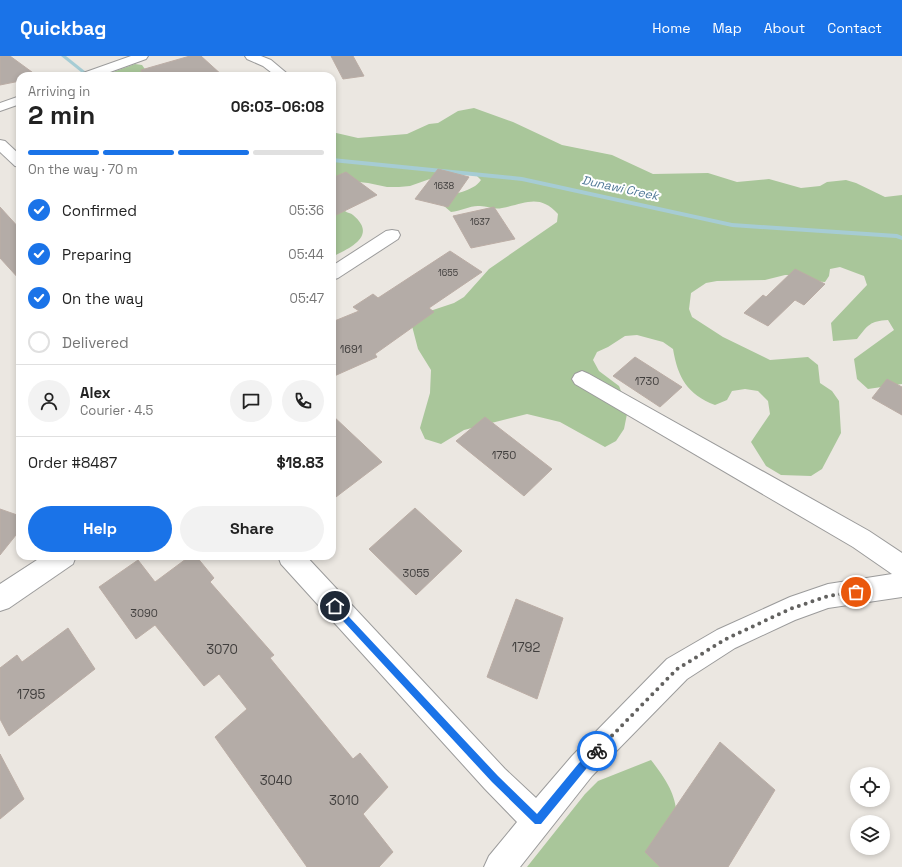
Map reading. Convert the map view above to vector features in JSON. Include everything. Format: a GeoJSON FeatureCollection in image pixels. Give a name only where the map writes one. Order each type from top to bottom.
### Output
{"type":"FeatureCollection","features":[{"type":"Feature","properties":{"kind":"street"},"geometry":{"type":"LineString","coordinates":[[97,72],[142,56]]}},
{"type":"Feature","properties":{"kind":"street"},"geometry":{"type":"LineString","coordinates":[[251,56],[267,63],[279,72]]}},
{"type":"Feature","properties":{"kind":"street"},"geometry":{"type":"LineString","coordinates":[[0,107],[16,101]]}},
{"type":"Feature","properties":{"kind":"street"},"geometry":{"type":"LineString","coordinates":[[0,144],[16,159]]}},
{"type":"Feature","properties":{"kind":"street"},"geometry":{"type":"LineString","coordinates":[[336,271],[392,235]]}},
{"type":"Feature","properties":{"kind":"street"},"geometry":{"type":"LineString","coordinates":[[582,378],[861,539],[902,567]]}},
{"type":"Feature","properties":{"kind":"street"},"geometry":{"type":"LineString","coordinates":[[0,599],[58,560]]}},
{"type":"Feature","properties":{"kind":"street"},"geometry":{"type":"LineString","coordinates":[[294,560],[495,779],[538,821]]}},
{"type":"Feature","properties":{"kind":"street"},"geometry":{"type":"LineString","coordinates":[[500,867],[582,766],[677,669],[726,639],[790,609],[828,596],[902,586]]}},
{"type":"Feature","properties":{"kind":"green space"},"geometry":{"type":"Polygon","coordinates":[[[135,64],[142,65],[147,72],[113,72],[135,64]]]}},
{"type":"Feature","properties":{"kind":"green space"},"geometry":{"type":"Polygon","coordinates":[[[474,108],[513,122],[562,145],[612,155],[653,174],[708,173],[737,182],[769,179],[801,188],[820,186],[827,182],[846,180],[856,183],[885,197],[902,195],[902,384],[868,389],[857,379],[854,359],[894,330],[888,320],[873,323],[864,330],[857,339],[833,341],[831,323],[867,285],[864,276],[840,267],[830,269],[829,276],[825,282],[812,281],[798,275],[785,275],[765,280],[717,281],[706,283],[691,293],[689,309],[692,317],[723,337],[770,360],[808,357],[818,365],[820,383],[832,391],[839,401],[841,433],[822,469],[811,476],[781,475],[766,466],[751,442],[770,414],[768,401],[758,391],[745,389],[732,391],[727,400],[715,405],[705,401],[697,396],[685,384],[681,377],[673,349],[663,342],[637,335],[625,336],[597,352],[593,360],[599,371],[619,386],[628,409],[624,429],[616,441],[605,447],[560,422],[527,414],[464,430],[441,444],[425,439],[420,428],[430,393],[431,370],[418,349],[412,326],[430,311],[454,303],[464,297],[489,269],[557,222],[558,214],[551,208],[538,202],[499,208],[473,206],[451,212],[444,206],[442,201],[452,195],[468,190],[477,184],[481,180],[476,175],[444,174],[410,186],[399,187],[387,187],[336,179],[336,133],[358,138],[407,134],[429,124],[438,123],[458,111],[474,108]]]}},
{"type":"Feature","properties":{"kind":"green space"},"geometry":{"type":"Polygon","coordinates":[[[336,205],[353,215],[360,222],[363,229],[359,240],[346,250],[336,255],[336,205]]]}},
{"type":"Feature","properties":{"kind":"green space"},"geometry":{"type":"Polygon","coordinates":[[[651,760],[670,788],[676,811],[676,823],[667,867],[527,867],[585,794],[598,781],[651,760]]]}},
{"type":"Feature","properties":{"kind":"building"},"geometry":{"type":"Polygon","coordinates":[[[0,56],[10,56],[32,72],[16,72],[16,82],[0,85],[0,56]]]}},
{"type":"Feature","properties":{"kind":"building"},"geometry":{"type":"Polygon","coordinates":[[[190,56],[201,56],[219,72],[141,72],[141,70],[190,56]]]}},
{"type":"Feature","properties":{"kind":"building"},"geometry":{"type":"Polygon","coordinates":[[[331,56],[353,56],[364,76],[343,79],[331,56]]]}},
{"type":"Feature","properties":{"kind":"building"},"geometry":{"type":"Polygon","coordinates":[[[438,169],[469,177],[448,207],[415,199],[438,169]]]}},
{"type":"Feature","properties":{"kind":"building"},"geometry":{"type":"Polygon","coordinates":[[[346,172],[377,195],[336,215],[336,176],[346,172]]]}},
{"type":"Feature","properties":{"kind":"building"},"geometry":{"type":"Polygon","coordinates":[[[0,207],[16,225],[16,276],[0,258],[0,207]]]}},
{"type":"Feature","properties":{"kind":"building"},"geometry":{"type":"Polygon","coordinates":[[[494,207],[515,239],[471,248],[453,216],[494,207]]]}},
{"type":"Feature","properties":{"kind":"building"},"geometry":{"type":"Polygon","coordinates":[[[450,251],[482,272],[429,308],[434,312],[375,354],[377,357],[336,375],[336,320],[359,311],[353,307],[373,294],[378,298],[450,251]]]}},
{"type":"Feature","properties":{"kind":"building"},"geometry":{"type":"Polygon","coordinates":[[[795,269],[825,284],[804,305],[795,300],[768,326],[744,313],[763,295],[766,297],[795,269]]]}},
{"type":"Feature","properties":{"kind":"building"},"geometry":{"type":"Polygon","coordinates":[[[635,357],[682,387],[660,407],[613,376],[635,357]]]}},
{"type":"Feature","properties":{"kind":"building"},"geometry":{"type":"Polygon","coordinates":[[[887,379],[902,387],[902,415],[872,398],[887,379]]]}},
{"type":"Feature","properties":{"kind":"building"},"geometry":{"type":"Polygon","coordinates":[[[485,417],[552,469],[524,496],[456,441],[485,417]]]}},
{"type":"Feature","properties":{"kind":"building"},"geometry":{"type":"Polygon","coordinates":[[[336,419],[382,462],[336,497],[336,419]]]}},
{"type":"Feature","properties":{"kind":"building"},"geometry":{"type":"Polygon","coordinates":[[[415,508],[462,551],[416,595],[369,549],[415,508]]]}},
{"type":"Feature","properties":{"kind":"building"},"geometry":{"type":"Polygon","coordinates":[[[0,509],[16,515],[16,535],[0,555],[0,509]]]}},
{"type":"Feature","properties":{"kind":"building"},"geometry":{"type":"Polygon","coordinates":[[[138,560],[155,582],[185,560],[199,560],[214,578],[210,582],[274,655],[270,658],[353,759],[360,753],[388,787],[363,814],[393,852],[379,867],[307,867],[215,737],[247,709],[219,674],[204,686],[155,625],[136,639],[99,587],[138,560]]]}},
{"type":"Feature","properties":{"kind":"building"},"geometry":{"type":"Polygon","coordinates":[[[516,599],[563,618],[537,699],[487,677],[516,599]]]}},
{"type":"Feature","properties":{"kind":"building"},"geometry":{"type":"Polygon","coordinates":[[[68,628],[95,669],[9,736],[0,719],[0,668],[17,655],[22,662],[68,628]]]}},
{"type":"Feature","properties":{"kind":"building"},"geometry":{"type":"Polygon","coordinates":[[[720,742],[775,790],[728,867],[660,867],[645,852],[720,742]]]}},
{"type":"Feature","properties":{"kind":"building"},"geometry":{"type":"Polygon","coordinates":[[[0,754],[24,799],[0,819],[0,754]]]}},
{"type":"Feature","properties":{"kind":"waterway","name":"Dunawi Creek"},"geometry":{"type":"LineString","coordinates":[[63,56],[84,72]]}},
{"type":"Feature","properties":{"kind":"waterway","name":"Dunawi Creek"},"geometry":{"type":"LineString","coordinates":[[336,160],[522,179],[732,225],[897,236],[902,238]]}},
{"type":"Feature","properties":{"kind":"way so far"},"geometry":{"type":"LineString","coordinates":[[597,751],[677,669],[726,639],[790,609],[828,596],[856,592]]}},
{"type":"Feature","properties":{"kind":"route"},"geometry":{"type":"LineString","coordinates":[[335,606],[495,779],[538,821],[582,766],[597,751]]}}]}
